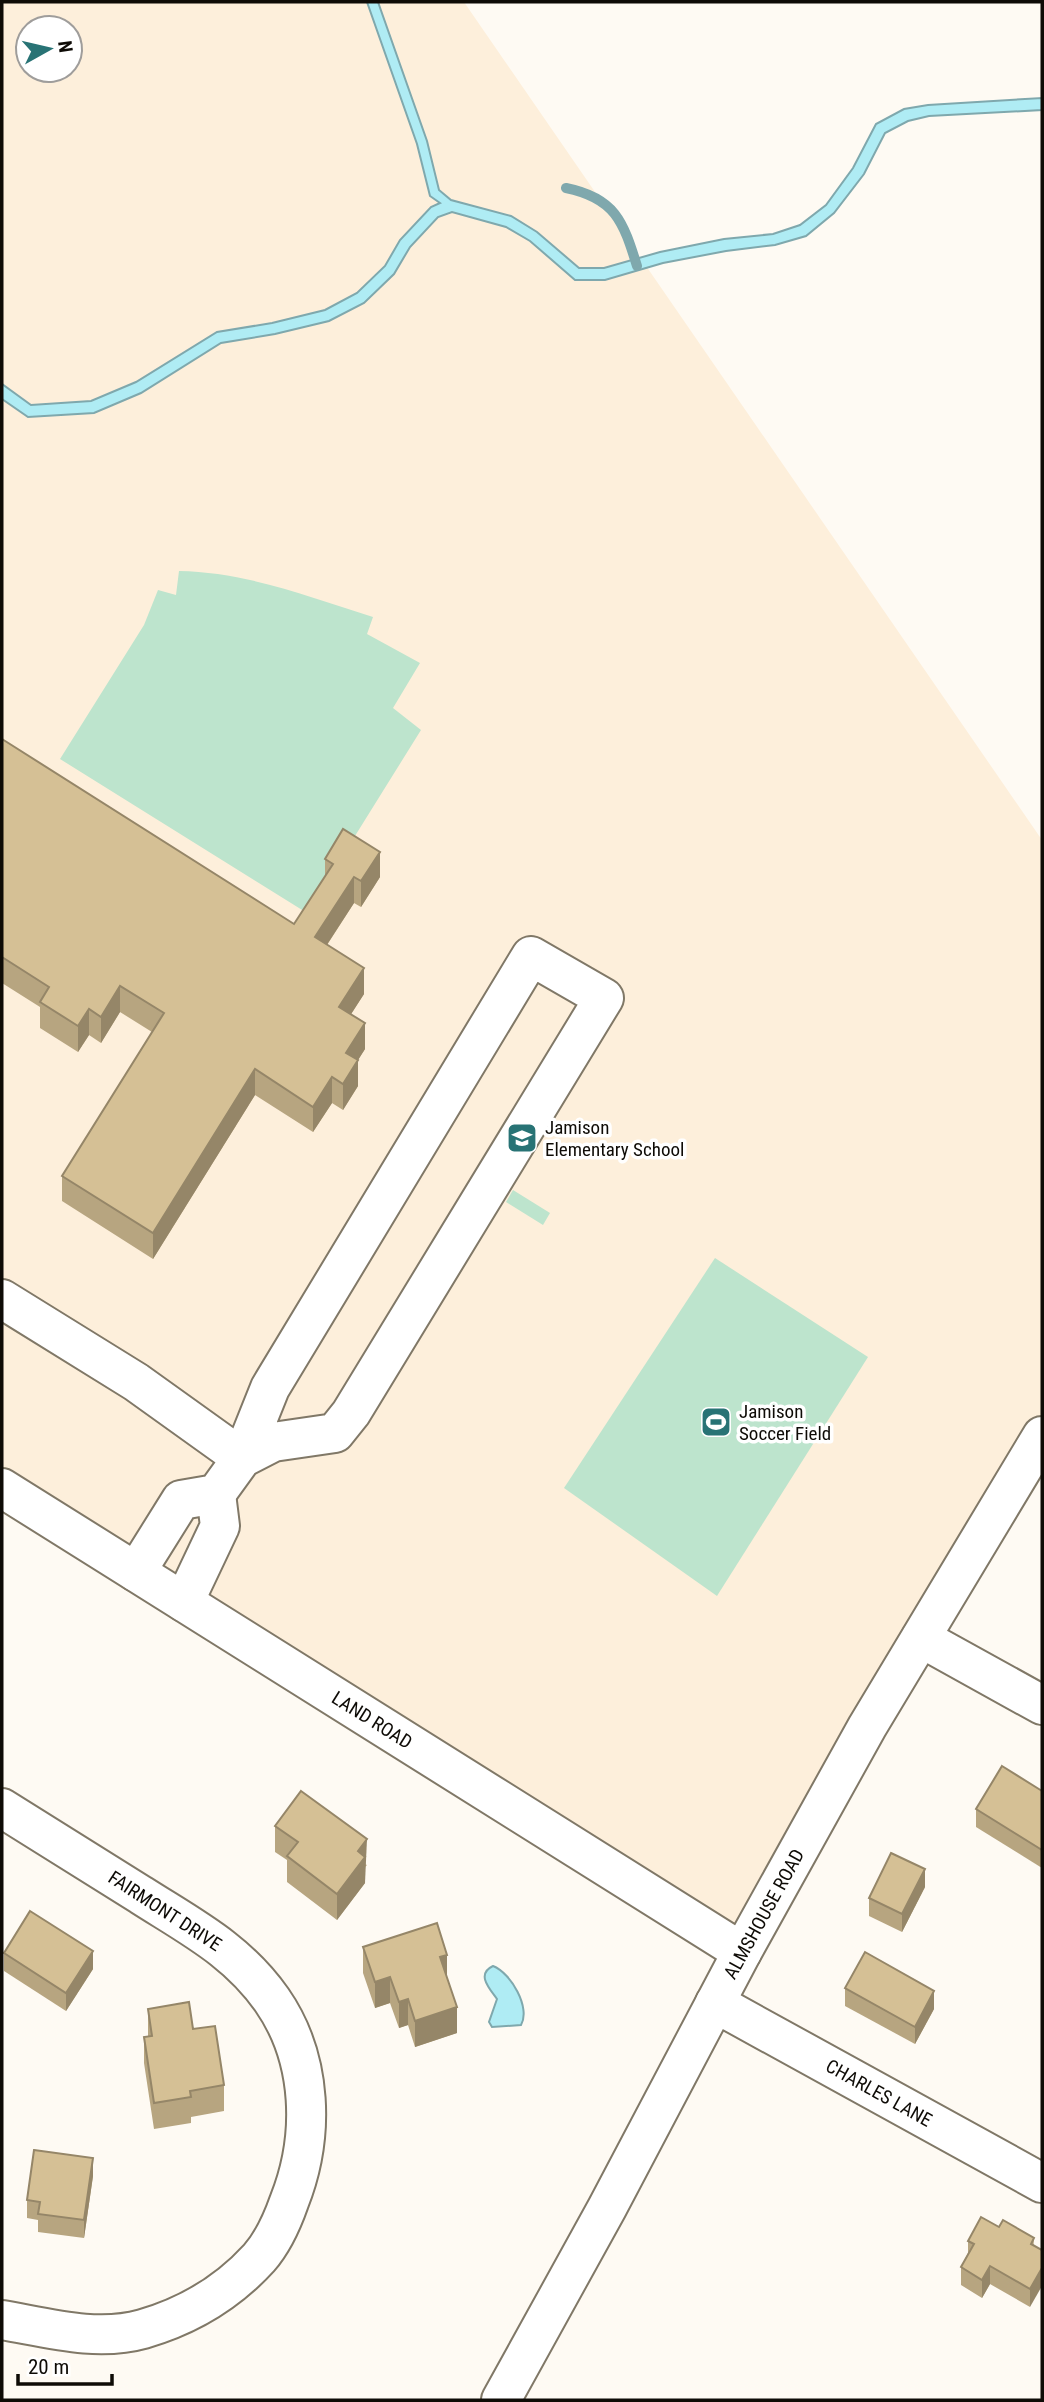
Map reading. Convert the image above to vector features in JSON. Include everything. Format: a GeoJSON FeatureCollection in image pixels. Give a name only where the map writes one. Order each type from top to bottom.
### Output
{"type":"FeatureCollection","features":[{"type":"Feature","properties":{"kind":"street"},"geometry":{"type":"LineString","coordinates":[[184,1602],[220,1526],[216,1494],[242,1458],[270,1388],[531,956],[604,998],[351,1413],[335,1433],[273,1442],[242,1458]]}},
{"type":"Feature","properties":{"kind":"street"},"geometry":{"type":"LineString","coordinates":[[2,1299],[136,1382],[242,1458]]}},
{"type":"Feature","properties":{"kind":"street","name":"ALMSHOUSE ROAD"},"geometry":{"type":"LineString","coordinates":[[501,2400],[742,1952],[867,1727],[1042,1436]]}},
{"type":"Feature","properties":{"kind":"street","name":"LAND ROAD"},"geometry":{"type":"LineString","coordinates":[[2,1488],[742,1952]]}},
{"type":"Feature","properties":{"kind":"street"},"geometry":{"type":"LineString","coordinates":[[136,1572],[181,1500],[216,1494]]}},
{"type":"Feature","properties":{"kind":"street"},"geometry":{"type":"LineString","coordinates":[[921,1638],[1042,1704]]}},
{"type":"Feature","properties":{"kind":"street","name":"FAIRMONT DRIVE"},"geometry":{"type":"LineString","coordinates":[[2,1808],[212,1938],[246,1967],[272,2000],[286,2024],[301,2062],[307,2103],[305,2150],[298,2181],[281,2224],[260,2256],[215,2297],[169,2320],[141,2330],[107,2334],[79,2333],[2,2320]]}},
{"type":"Feature","properties":{"kind":"street","name":"CHARLES LANE"},"geometry":{"type":"LineString","coordinates":[[715,2003],[1042,2183]]}},
{"type":"Feature","properties":{"kind":"shaded area","name":"Jamison Elementary School"},"geometry":{"type":"Polygon","coordinates":[[[2,2],[464,2],[1042,840],[1042,1437],[742,1952],[2,1491],[2,2]]]}},
{"type":"Feature","properties":{"kind":"green space"},"geometry":{"type":"Polygon","coordinates":[[[179,571],[204,572],[253,581],[373,617],[367,634],[420,663],[393,708],[421,730],[307,913],[60,759],[144,625],[158,590],[176,595],[179,571]]]}},
{"type":"Feature","properties":{"kind":"green space"},"geometry":{"type":"Polygon","coordinates":[[[513,1190],[550,1213],[543,1225],[506,1202],[513,1190]]]}},
{"type":"Feature","properties":{"kind":"green space","name":"Jamison Soccer Field"},"geometry":{"type":"Polygon","coordinates":[[[715,1258],[868,1357],[717,1596],[564,1488],[715,1258]]]}},
{"type":"Feature","properties":{"kind":"water"},"geometry":{"type":"Polygon","coordinates":[[[367,2],[378,2],[427,141],[439,190],[451,200],[511,216],[537,232],[579,268],[604,268],[660,252],[724,239],[773,234],[800,225],[826,205],[853,168],[876,124],[904,109],[1042,98],[1042,110],[929,116],[908,121],[885,133],[864,174],[834,213],[806,236],[775,245],[663,263],[605,280],[575,280],[530,241],[506,227],[452,212],[438,217],[410,247],[394,274],[364,303],[329,321],[221,343],[141,393],[94,413],[28,417],[2,399],[2,384],[31,405],[91,401],[136,382],[217,332],[272,323],[325,310],[357,293],[385,266],[400,240],[431,207],[440,203],[430,196],[417,144],[367,2]]]}},
{"type":"Feature","properties":{"kind":"water"},"geometry":{"type":"Polygon","coordinates":[[[493,1966],[506,1976],[518,1992],[523,2010],[521,2025],[492,2027],[489,2022],[497,1999],[488,1986],[485,1973],[493,1966]]]}},
{"type":"Feature","properties":{"kind":"building"},"geometry":{"type":"Polygon","coordinates":[[[2,739],[294,924],[333,864],[325,859],[343,829],[380,852],[361,881],[354,877],[315,937],[364,968],[339,1007],[365,1023],[346,1053],[358,1060],[343,1084],[332,1077],[313,1107],[255,1069],[153,1233],[62,1176],[164,1013],[120,986],[101,1017],[89,1009],[78,1026],[40,1002],[49,987],[2,957],[2,739]]]}},
{"type":"Feature","properties":{"kind":"building"},"geometry":{"type":"Polygon","coordinates":[[[1002,1766],[1042,1791],[1042,1850],[976,1809],[1002,1766]]]}},
{"type":"Feature","properties":{"kind":"building"},"geometry":{"type":"Polygon","coordinates":[[[301,1791],[367,1839],[358,1851],[365,1857],[337,1894],[287,1856],[298,1842],[275,1826],[301,1791]]]}},
{"type":"Feature","properties":{"kind":"building"},"geometry":{"type":"Polygon","coordinates":[[[891,1853],[925,1869],[902,1914],[869,1898],[891,1853]]]}},
{"type":"Feature","properties":{"kind":"building"},"geometry":{"type":"Polygon","coordinates":[[[30,1911],[93,1951],[66,1993],[4,1953],[30,1911]]]}},
{"type":"Feature","properties":{"kind":"building"},"geometry":{"type":"Polygon","coordinates":[[[437,1923],[447,1955],[440,1957],[457,2007],[415,2021],[408,1999],[399,2002],[390,1977],[375,1982],[363,1947],[437,1923]]]}},
{"type":"Feature","properties":{"kind":"building"},"geometry":{"type":"Polygon","coordinates":[[[865,1952],[934,1991],[915,2027],[845,1988],[865,1952]]]}},
{"type":"Feature","properties":{"kind":"building"},"geometry":{"type":"Polygon","coordinates":[[[189,2002],[193,2029],[215,2026],[224,2085],[190,2091],[191,2097],[154,2103],[144,2037],[152,2036],[148,2009],[189,2002]]]}},
{"type":"Feature","properties":{"kind":"building"},"geometry":{"type":"Polygon","coordinates":[[[34,2150],[93,2158],[84,2220],[38,2214],[40,2202],[27,2200],[34,2150]]]}},
{"type":"Feature","properties":{"kind":"building"},"geometry":{"type":"Polygon","coordinates":[[[981,2217],[999,2227],[1003,2220],[1034,2238],[1031,2244],[1042,2250],[1042,2268],[1030,2289],[990,2266],[982,2280],[961,2267],[974,2244],[968,2241],[981,2217]]]}},
{"type":"Feature","properties":{"kind":"waterway"},"geometry":{"type":"LineString","coordinates":[[566,188],[596,198],[615,214],[627,236],[637,266]]}},
{"type":"Feature","properties":{"kind":"place","name":"Jamison Elementary School"},"geometry":{"type":"Point","coordinates":[522,1138]}},
{"type":"Feature","properties":{"kind":"place","name":"Jamison Soccer Field"},"geometry":{"type":"Point","coordinates":[716,1422]}}]}
